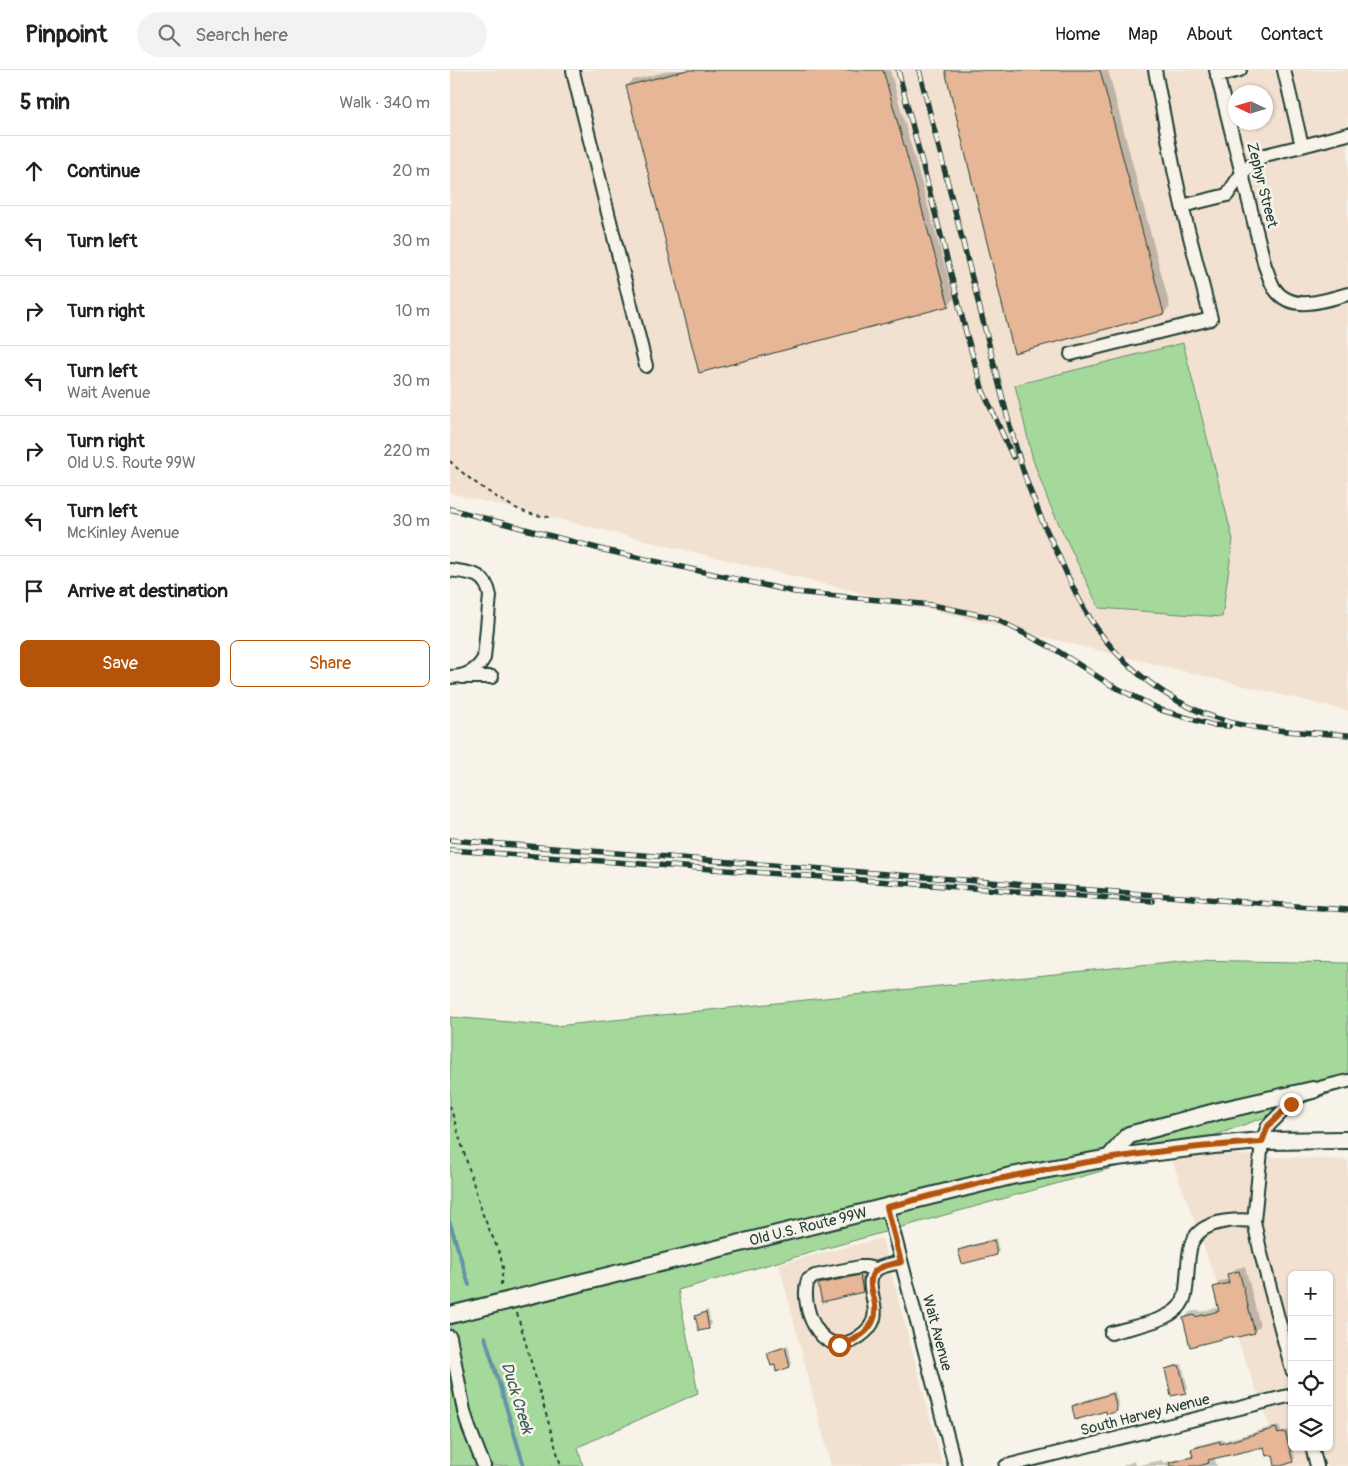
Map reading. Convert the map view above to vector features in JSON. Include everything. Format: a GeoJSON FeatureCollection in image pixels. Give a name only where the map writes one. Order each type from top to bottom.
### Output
{"type":"FeatureCollection","features":[{"type":"Feature","properties":{"kind":"main road"},"geometry":{"type":"LineString","coordinates":[[1109,1158],[1129,1135],[1223,1110],[1312,1090]]}},
{"type":"Feature","properties":{"kind":"main road","name":"Old U.S. Route 99W"},"geometry":{"type":"LineString","coordinates":[[450,1315],[1011,1176],[1109,1158],[1214,1145],[1348,1140]]}},
{"type":"Feature","properties":{"kind":"street"},"geometry":{"type":"LineString","coordinates":[[573,70],[646,366]]}},
{"type":"Feature","properties":{"kind":"street"},"geometry":{"type":"LineString","coordinates":[[1071,354],[1211,319],[1182,206],[1155,70]]}},
{"type":"Feature","properties":{"kind":"street"},"geometry":{"type":"LineString","coordinates":[[1217,73],[1240,70]]}},
{"type":"Feature","properties":{"kind":"street"},"geometry":{"type":"LineString","coordinates":[[1284,70],[1302,146]]}},
{"type":"Feature","properties":{"kind":"street","name":"Zephyr Street"},"geometry":{"type":"LineString","coordinates":[[1217,73],[1270,281],[1278,292],[1288,300],[1313,303],[1348,294]]}},
{"type":"Feature","properties":{"kind":"street"},"geometry":{"type":"LineString","coordinates":[[1182,206],[1227,195],[1242,173],[1265,155],[1348,134]]}},
{"type":"Feature","properties":{"kind":"street"},"geometry":{"type":"LineString","coordinates":[[450,570],[474,573],[480,576],[489,590],[490,596],[484,658],[474,670],[454,677]]}},
{"type":"Feature","properties":{"kind":"street"},"geometry":{"type":"LineString","coordinates":[[454,677],[492,677]]}},
{"type":"Feature","properties":{"kind":"street"},"geometry":{"type":"LineString","coordinates":[[1290,1361],[1254,1221],[1262,1142],[1268,1126],[1278,1115],[1302,1096],[1312,1090],[1348,1082]]}},
{"type":"Feature","properties":{"kind":"street","name":"Wait Avenue"},"geometry":{"type":"LineString","coordinates":[[887,1207],[955,1466]]}},
{"type":"Feature","properties":{"kind":"street"},"geometry":{"type":"LineString","coordinates":[[1111,1333],[1163,1318],[1172,1314],[1179,1307],[1185,1298],[1191,1245],[1195,1236],[1204,1229],[1223,1221],[1254,1221]]}},
{"type":"Feature","properties":{"kind":"street"},"geometry":{"type":"LineString","coordinates":[[876,1269],[870,1284],[876,1314],[873,1323],[860,1336],[850,1342],[839,1345],[828,1342],[819,1334],[812,1320],[806,1299],[805,1288],[808,1280],[815,1276],[860,1267],[876,1269],[901,1262]]}},
{"type":"Feature","properties":{"kind":"street"},"geometry":{"type":"LineString","coordinates":[[450,1337],[464,1412],[484,1466]]}},
{"type":"Feature","properties":{"kind":"street","name":"South Harvey Avenue"},"geometry":{"type":"LineString","coordinates":[[1006,1466],[1288,1396]]}},
{"type":"Feature","properties":{"kind":"street"},"geometry":{"type":"LineString","coordinates":[[1313,1451],[1317,1466]]}},
{"type":"Feature","properties":{"kind":"path"},"geometry":{"type":"LineString","coordinates":[[450,461],[477,483],[515,508],[549,517]]}},
{"type":"Feature","properties":{"kind":"shaded area"},"geometry":{"type":"Polygon","coordinates":[[[450,70],[1348,70],[1348,711],[450,493],[450,70]]]}},
{"type":"Feature","properties":{"kind":"shaded area"},"geometry":{"type":"Polygon","coordinates":[[[1169,1152],[1348,1160],[1348,1466],[1284,1466],[1169,1152]]]}},
{"type":"Feature","properties":{"kind":"shaded area"},"geometry":{"type":"Polygon","coordinates":[[[882,1238],[943,1466],[831,1466],[779,1264],[882,1238]]]}},
{"type":"Feature","properties":{"kind":"green space"},"geometry":{"type":"Polygon","coordinates":[[[1183,343],[1233,540],[1222,617],[1099,608],[1049,503],[1033,460],[1015,385],[1183,343]]]}},
{"type":"Feature","properties":{"kind":"green space"},"geometry":{"type":"Polygon","coordinates":[[[1189,960],[1348,963],[1348,1087],[1169,1152],[678,1290],[698,1393],[578,1447],[583,1466],[450,1466],[450,1017],[556,1026],[1189,960]]]}},
{"type":"Feature","properties":{"kind":"building"},"geometry":{"type":"Polygon","coordinates":[[[687,70],[883,70],[949,306],[699,373],[626,86],[687,70]]]}},
{"type":"Feature","properties":{"kind":"building"},"geometry":{"type":"Polygon","coordinates":[[[945,70],[1100,70],[1164,314],[1014,353],[945,70]]]}},
{"type":"Feature","properties":{"kind":"building"},"geometry":{"type":"Polygon","coordinates":[[[994,1240],[997,1255],[962,1264],[958,1250],[994,1240]]]}},
{"type":"Feature","properties":{"kind":"building"},"geometry":{"type":"Polygon","coordinates":[[[1239,1271],[1255,1333],[1233,1338],[1233,1336],[1190,1347],[1183,1318],[1219,1311],[1213,1287],[1229,1283],[1227,1274],[1239,1271]]]}},
{"type":"Feature","properties":{"kind":"building"},"geometry":{"type":"Polygon","coordinates":[[[860,1275],[863,1292],[822,1302],[818,1284],[860,1275]]]}},
{"type":"Feature","properties":{"kind":"building"},"geometry":{"type":"Polygon","coordinates":[[[706,1312],[709,1329],[699,1331],[695,1316],[706,1312]]]}},
{"type":"Feature","properties":{"kind":"building"},"geometry":{"type":"Polygon","coordinates":[[[785,1347],[790,1367],[776,1372],[775,1365],[771,1366],[767,1353],[785,1347]]]}},
{"type":"Feature","properties":{"kind":"building"},"geometry":{"type":"Polygon","coordinates":[[[1179,1365],[1186,1393],[1171,1396],[1165,1369],[1179,1365]]]}},
{"type":"Feature","properties":{"kind":"building"},"geometry":{"type":"Polygon","coordinates":[[[1113,1393],[1117,1411],[1107,1415],[1106,1411],[1075,1420],[1072,1406],[1113,1393]]]}},
{"type":"Feature","properties":{"kind":"building"},"geometry":{"type":"Polygon","coordinates":[[[1276,1428],[1278,1434],[1285,1432],[1288,1451],[1290,1451],[1293,1462],[1275,1466],[1273,1455],[1266,1456],[1264,1447],[1208,1460],[1209,1463],[1199,1466],[1170,1466],[1169,1463],[1193,1457],[1191,1449],[1220,1441],[1220,1444],[1276,1428]]]}},
{"type":"Feature","properties":{"kind":"waterway","name":"Duck Creek"},"geometry":{"type":"LineString","coordinates":[[450,1223],[469,1285]]}},
{"type":"Feature","properties":{"kind":"waterway","name":"Duck Creek"},"geometry":{"type":"LineString","coordinates":[[485,1337],[524,1466]]}},
{"type":"Feature","properties":{"kind":"railway"},"geometry":{"type":"LineString","coordinates":[[898,70],[983,391],[1013,457]]}},
{"type":"Feature","properties":{"kind":"railway"},"geometry":{"type":"LineString","coordinates":[[919,70],[1020,463],[1043,524],[1088,615],[1113,649],[1143,678],[1178,701],[1197,710],[1216,718],[1248,726],[1281,731],[1348,735]]}},
{"type":"Feature","properties":{"kind":"railway"},"geometry":{"type":"LineString","coordinates":[[450,509],[604,550],[795,592],[932,605],[994,618],[1053,648],[1109,684],[1161,710],[1212,725],[1229,726]]}},
{"type":"Feature","properties":{"kind":"railway"},"geometry":{"type":"LineString","coordinates":[[450,840],[1348,910]]}},
{"type":"Feature","properties":{"kind":"railway"},"geometry":{"type":"LineString","coordinates":[[450,850],[1153,901]]}},
{"type":"Feature","properties":{"kind":"route"},"geometry":{"type":"LineString","coordinates":[[839,1345],[850,1342],[860,1336],[873,1323],[876,1314],[870,1284],[876,1269],[901,1262],[887,1207],[1011,1176],[1109,1158],[1214,1145],[1262,1142],[1268,1126],[1291,1104]]}}]}
